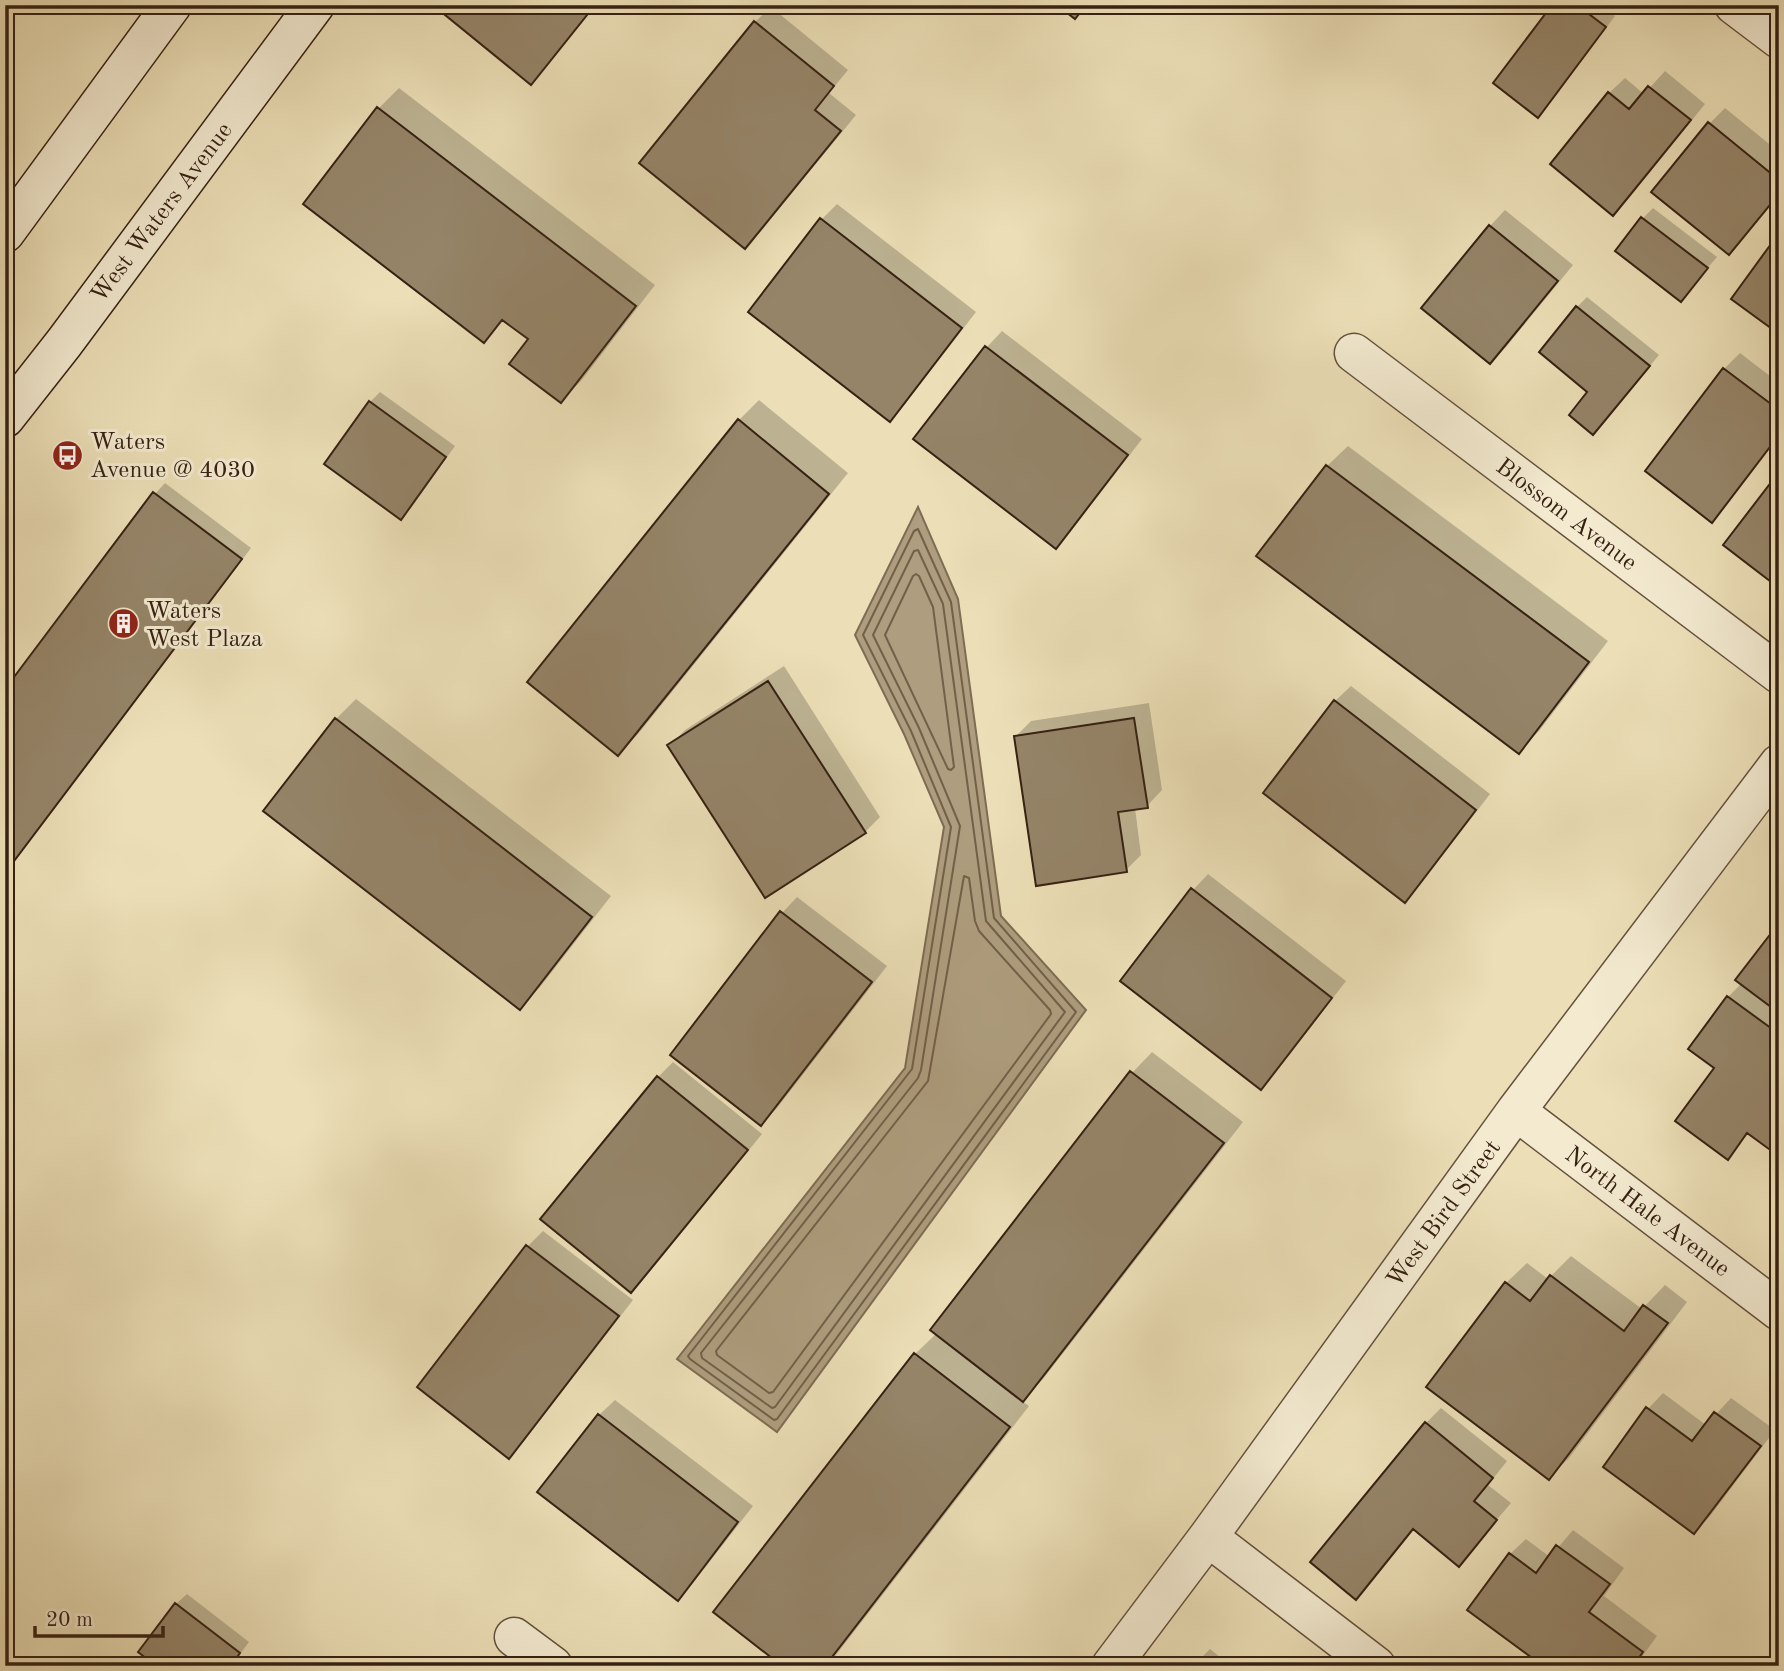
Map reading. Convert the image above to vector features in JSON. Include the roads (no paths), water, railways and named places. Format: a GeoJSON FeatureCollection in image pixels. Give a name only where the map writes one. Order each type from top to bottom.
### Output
{"type":"FeatureCollection","features":[{"type":"Feature","properties":{"kind":"street"},"geometry":{"type":"LineString","coordinates":[[5,233],[172,5]]}},
{"type":"Feature","properties":{"kind":"street"},"geometry":{"type":"LineString","coordinates":[[1734,5],[1779,39]]}},
{"type":"Feature","properties":{"kind":"street","name":"West Waters Avenue"},"geometry":{"type":"LineString","coordinates":[[5,418],[72,332],[299,11]]}},
{"type":"Feature","properties":{"kind":"street","name":"Blossom Avenue"},"geometry":{"type":"LineString","coordinates":[[1354,353],[1779,674]]}},
{"type":"Feature","properties":{"kind":"street","name":"West Bird Street"},"geometry":{"type":"LineString","coordinates":[[1111,1666],[1208,1537],[1516,1111],[1779,764]]}},
{"type":"Feature","properties":{"kind":"street","name":"North Hale Avenue"},"geometry":{"type":"LineString","coordinates":[[1516,1111],[1779,1311]]}},
{"type":"Feature","properties":{"kind":"street"},"geometry":{"type":"LineString","coordinates":[[1208,1537],[1376,1666]]}},
{"type":"Feature","properties":{"kind":"street"},"geometry":{"type":"LineString","coordinates":[[514,1637],[553,1666]]}},
{"type":"Feature","properties":{"kind":"water"},"geometry":{"type":"Polygon","coordinates":[[[918,507],[958,599],[1001,916],[1086,1010],[777,1432],[677,1359],[905,1068],[944,827],[904,734],[855,635],[918,507]]]}},
{"type":"Feature","properties":{"kind":"place","name":"Waters Avenue @ 4030"},"geometry":{"type":"Point","coordinates":[67,455]}},
{"type":"Feature","properties":{"kind":"place","name":"Waters West Plaza"},"geometry":{"type":"Point","coordinates":[123,624]}}]}
